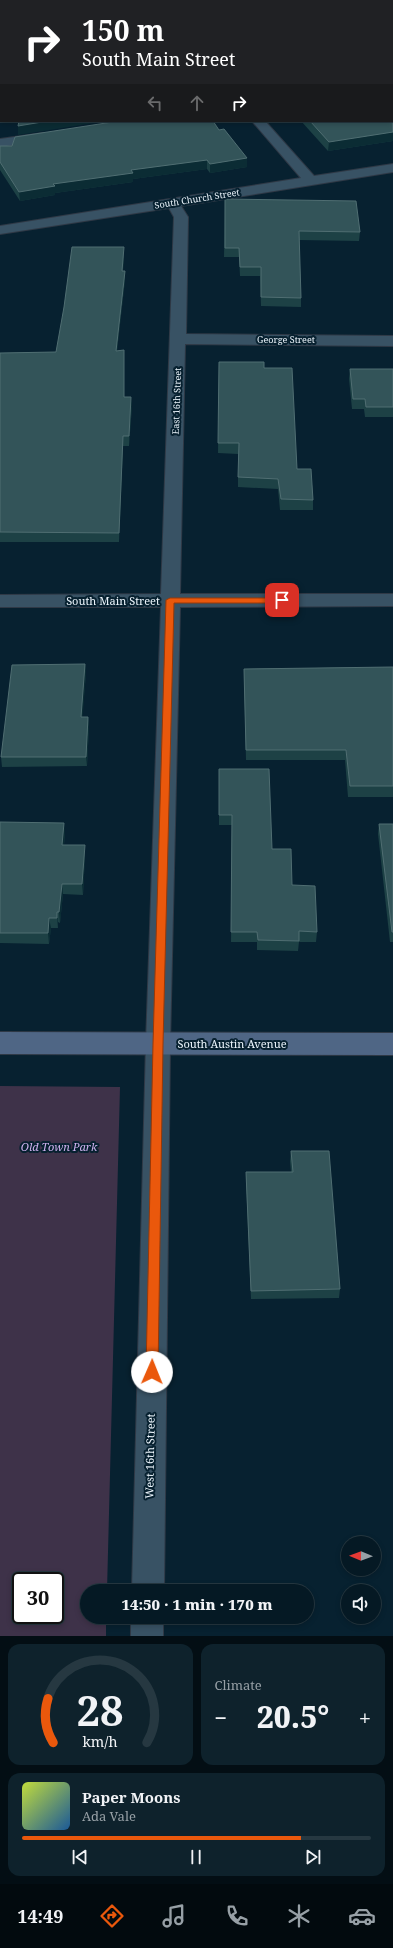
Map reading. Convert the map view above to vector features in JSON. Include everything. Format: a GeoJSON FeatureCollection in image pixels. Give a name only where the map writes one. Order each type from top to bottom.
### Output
{"type":"FeatureCollection","features":[{"type":"Feature","properties":{"kind":"main road","name":"South Austin Avenue"},"geometry":{"type":"LineString","coordinates":[[0,1043],[393,1044]]}},
{"type":"Feature","properties":{"kind":"street"},"geometry":{"type":"LineString","coordinates":[[259,122],[311,181]]}},
{"type":"Feature","properties":{"kind":"street"},"geometry":{"type":"LineString","coordinates":[[0,143],[58,134]]}},
{"type":"Feature","properties":{"kind":"street","name":"South Church Street"},"geometry":{"type":"LineString","coordinates":[[0,230],[393,168]]}},
{"type":"Feature","properties":{"kind":"street","name":"East 16th Street"},"geometry":{"type":"LineString","coordinates":[[170,600],[179,339],[181,217],[172,203]]}},
{"type":"Feature","properties":{"kind":"street","name":"George Street"},"geometry":{"type":"LineString","coordinates":[[179,339],[393,341]]}},
{"type":"Feature","properties":{"kind":"street","name":"South Main Street"},"geometry":{"type":"LineString","coordinates":[[0,600],[393,600]]}},
{"type":"Feature","properties":{"kind":"street","name":"West 16th Street"},"geometry":{"type":"LineString","coordinates":[[148,1584],[158,1044],[170,600]]}},
{"type":"Feature","properties":{"kind":"street"},"geometry":{"type":"LineString","coordinates":[[147,1624],[147,1636]]}},
{"type":"Feature","properties":{"kind":"green space","name":"Old Town Park"},"geometry":{"type":"Polygon","coordinates":[[[0,1086],[120,1087],[107,1584],[80,1584],[80,1624],[106,1624],[106,1636],[0,1636],[0,1086]]]}},
{"type":"Feature","properties":{"kind":"building"},"geometry":{"type":"Polygon","coordinates":[[[19,122],[42,122],[18,126],[19,122]]]}},
{"type":"Feature","properties":{"kind":"building"},"geometry":{"type":"Polygon","coordinates":[[[112,122],[214,122],[219,130],[224,129],[247,158],[210,164],[207,160],[131,170],[133,173],[53,184],[55,186],[19,192],[0,162],[0,146],[12,146],[15,137],[112,122]]]}},
{"type":"Feature","properties":{"kind":"building"},"geometry":{"type":"Polygon","coordinates":[[[311,122],[393,122],[393,132],[329,142],[311,122]]]}},
{"type":"Feature","properties":{"kind":"building"},"geometry":{"type":"Polygon","coordinates":[[[225,199],[356,201],[360,232],[299,231],[301,298],[261,297],[261,267],[240,267],[239,248],[225,248],[225,199]]]}},
{"type":"Feature","properties":{"kind":"building"},"geometry":{"type":"Polygon","coordinates":[[[72,247],[124,247],[122,271],[125,271],[116,351],[124,350],[124,397],[131,397],[129,436],[123,436],[119,533],[0,532],[0,353],[56,352],[72,247]]]}},
{"type":"Feature","properties":{"kind":"building"},"geometry":{"type":"Polygon","coordinates":[[[219,362],[264,362],[264,368],[292,368],[297,469],[311,469],[313,500],[281,499],[278,479],[238,477],[239,443],[218,443],[219,362]]]}},
{"type":"Feature","properties":{"kind":"building"},"geometry":{"type":"Polygon","coordinates":[[[350,369],[393,369],[393,407],[366,407],[365,399],[353,399],[350,369]]]}},
{"type":"Feature","properties":{"kind":"building"},"geometry":{"type":"Polygon","coordinates":[[[85,664],[81,717],[88,717],[86,757],[1,757],[12,665],[85,664]]]}},
{"type":"Feature","properties":{"kind":"building"},"geometry":{"type":"Polygon","coordinates":[[[393,667],[393,786],[350,786],[346,750],[246,750],[244,669],[393,667]]]}},
{"type":"Feature","properties":{"kind":"building"},"geometry":{"type":"Polygon","coordinates":[[[219,769],[269,769],[272,849],[291,849],[292,885],[315,886],[317,932],[299,931],[299,941],[258,940],[257,932],[231,932],[232,815],[219,815],[219,769]]]}},
{"type":"Feature","properties":{"kind":"building"},"geometry":{"type":"Polygon","coordinates":[[[0,822],[64,823],[62,845],[85,845],[82,884],[62,884],[59,912],[57,912],[57,918],[49,918],[48,933],[0,933],[0,822]]]}},
{"type":"Feature","properties":{"kind":"building"},"geometry":{"type":"Polygon","coordinates":[[[379,824],[393,824],[393,932],[392,932],[379,824]]]}},
{"type":"Feature","properties":{"kind":"building"},"geometry":{"type":"Polygon","coordinates":[[[291,1151],[329,1151],[340,1289],[251,1291],[246,1172],[293,1172],[291,1151]]]}},
{"type":"Feature","properties":{"kind":"route"},"geometry":{"type":"LineString","coordinates":[[152,1372],[158,1044],[170,600],[282,600]]}}]}
